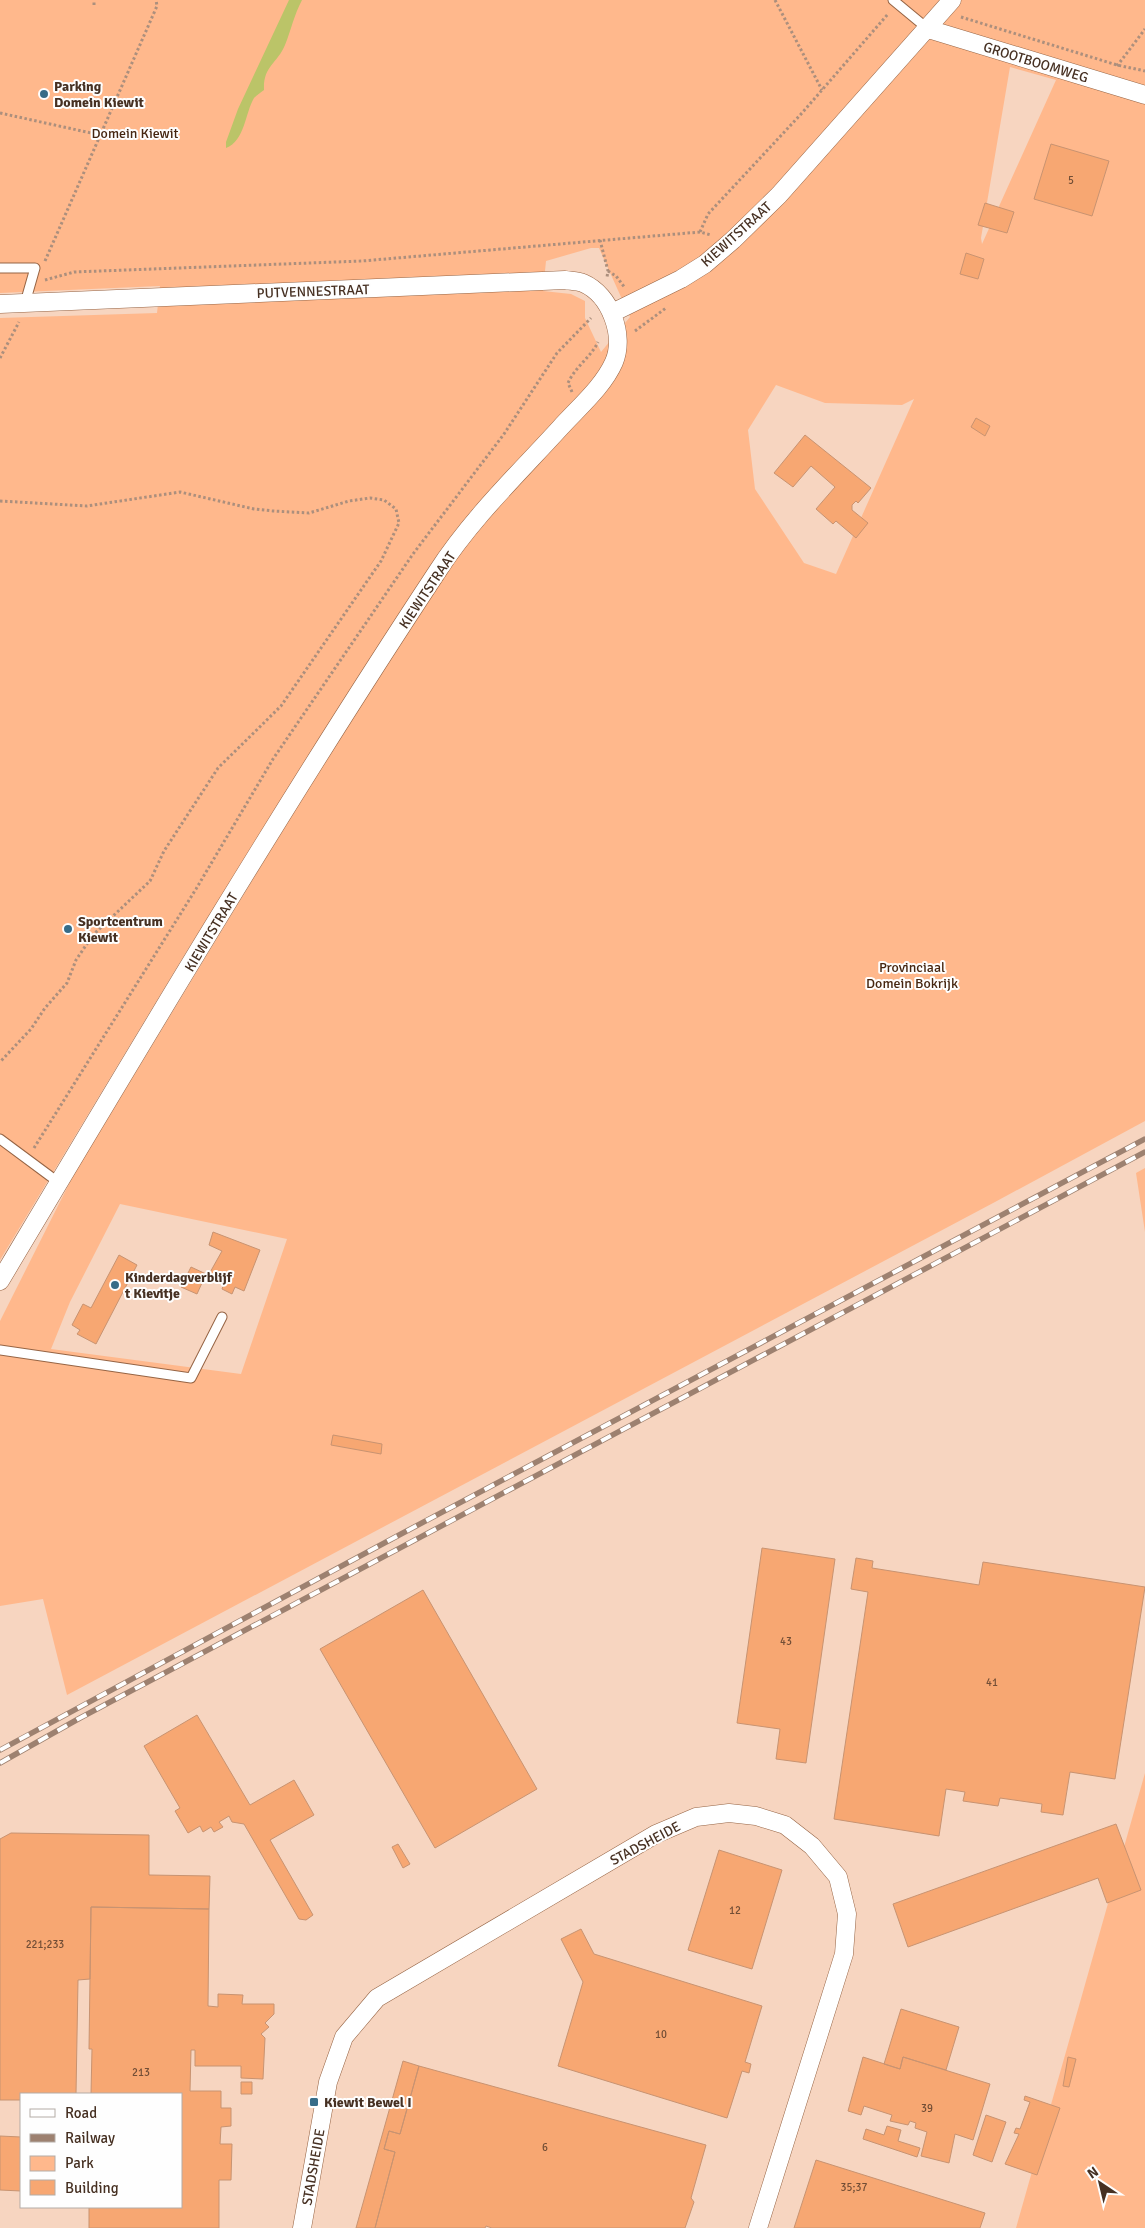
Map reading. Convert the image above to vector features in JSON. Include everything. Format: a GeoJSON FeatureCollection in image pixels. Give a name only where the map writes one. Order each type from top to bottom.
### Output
{"type":"FeatureCollection","features":[{"type":"Feature","properties":{"kind":"street","name":"KIEWITSTRAAT"},"geometry":{"type":"LineString","coordinates":[[0,1281],[58,1182],[296,793],[439,568],[484,511],[608,373],[616,359],[618,337],[612,313],[681,279],[705,264],[733,240],[779,195],[952,0]]}},
{"type":"Feature","properties":{"kind":"street","name":"GROOTBOOMWEG"},"geometry":{"type":"LineString","coordinates":[[928,29],[1145,95]]}},
{"type":"Feature","properties":{"kind":"street","name":"PUTVENNESTRAAT"},"geometry":{"type":"LineString","coordinates":[[0,304],[565,280],[583,283],[599,294],[612,313]]}},
{"type":"Feature","properties":{"kind":"street","name":"STADSHEIDE"},"geometry":{"type":"LineString","coordinates":[[302,2228],[328,2082],[344,2037],[376,1998],[656,1834],[696,1817],[729,1813],[756,1816],[785,1825],[812,1846],[838,1877],[847,1914],[844,1954],[758,2228]]}},
{"type":"Feature","properties":{"kind":"lane"},"geometry":{"type":"LineString","coordinates":[[894,2],[928,29]]}},
{"type":"Feature","properties":{"kind":"lane"},"geometry":{"type":"LineString","coordinates":[[0,268],[35,268],[34,282],[28,303]]}},
{"type":"Feature","properties":{"kind":"lane"},"geometry":{"type":"LineString","coordinates":[[0,1139],[58,1182]]}},
{"type":"Feature","properties":{"kind":"lane"},"geometry":{"type":"LineString","coordinates":[[0,1350],[191,1378],[222,1317]]}},
{"type":"Feature","properties":{"kind":"path"},"geometry":{"type":"LineString","coordinates":[[94,0],[94,5]]}},
{"type":"Feature","properties":{"kind":"path"},"geometry":{"type":"LineString","coordinates":[[34,282],[50,250],[157,6],[156,0]]}},
{"type":"Feature","properties":{"kind":"path"},"geometry":{"type":"LineString","coordinates":[[775,0],[822,90]]}},
{"type":"Feature","properties":{"kind":"path"},"geometry":{"type":"LineString","coordinates":[[700,232],[708,214],[885,20],[894,2]]}},
{"type":"Feature","properties":{"kind":"path"},"geometry":{"type":"LineString","coordinates":[[1145,28],[1117,65],[1145,71]]}},
{"type":"Feature","properties":{"kind":"path"},"geometry":{"type":"LineString","coordinates":[[0,113],[100,136]]}},
{"type":"Feature","properties":{"kind":"path"},"geometry":{"type":"LineString","coordinates":[[34,282],[74,272],[362,262],[700,232],[733,240]]}},
{"type":"Feature","properties":{"kind":"path"},"geometry":{"type":"LineString","coordinates":[[600,240],[608,271],[607,279]]}},
{"type":"Feature","properties":{"kind":"path"},"geometry":{"type":"LineString","coordinates":[[608,271],[616,276],[629,293]]}},
{"type":"Feature","properties":{"kind":"path"},"geometry":{"type":"LineString","coordinates":[[0,358],[28,303]]}},
{"type":"Feature","properties":{"kind":"path"},"geometry":{"type":"LineString","coordinates":[[589,312],[594,326]]}},
{"type":"Feature","properties":{"kind":"path"},"geometry":{"type":"LineString","coordinates":[[27,1159],[196,889],[273,758],[412,554],[504,434],[557,353],[591,318]]}},
{"type":"Feature","properties":{"kind":"path"},"geometry":{"type":"LineString","coordinates":[[583,403],[569,388],[568,383],[571,376],[598,343],[598,338]]}},
{"type":"Feature","properties":{"kind":"path"},"geometry":{"type":"LineString","coordinates":[[0,501],[87,506],[180,492],[254,509],[309,513],[349,501],[370,498],[384,500],[396,509],[399,523],[381,561],[281,706],[218,768],[164,852],[150,881],[94,935],[76,960],[67,983],[31,1029],[0,1062]]}},
{"type":"Feature","properties":{"kind":"green space"},"geometry":{"type":"Polygon","coordinates":[[[0,0],[1145,0],[1145,1121],[67,1695],[43,1599],[0,1606],[0,1321],[74,1174],[292,815],[277,809],[188,949],[0,1260],[0,318],[157,313],[160,286],[0,293],[0,0]],[[1010,67],[981,238],[982,244],[1056,80],[1010,67]],[[591,248],[546,261],[543,291],[571,294],[585,301],[585,318],[601,352],[630,317],[599,248],[591,248]],[[776,385],[748,430],[755,489],[804,563],[836,574],[914,399],[902,405],[825,403],[776,385]],[[120,1204],[70,1302],[51,1349],[241,1374],[287,1239],[120,1204]]]}},
{"type":"Feature","properties":{"kind":"green space"},"geometry":{"type":"Polygon","coordinates":[[[1145,1168],[1145,1232],[1136,1173],[1145,1168]]]}},
{"type":"Feature","properties":{"kind":"green space"},"geometry":{"type":"Polygon","coordinates":[[[1145,1773],[1145,2228],[1016,2228],[1145,1773]]]}},
{"type":"Feature","properties":{"kind":"shaded area"},"geometry":{"type":"Polygon","coordinates":[[[289,0],[302,0],[285,45],[268,70],[264,82],[264,90],[254,98],[251,104],[241,133],[226,148],[226,142],[238,109],[289,0]]]}},
{"type":"Feature","properties":{"kind":"building"},"geometry":{"type":"Polygon","coordinates":[[[1051,144],[1109,161],[1092,216],[1034,199],[1051,144]]]}},
{"type":"Feature","properties":{"kind":"building"},"geometry":{"type":"Polygon","coordinates":[[[985,203],[1014,212],[1007,233],[978,225],[985,203]]]}},
{"type":"Feature","properties":{"kind":"building"},"geometry":{"type":"Polygon","coordinates":[[[966,253],[984,259],[978,279],[960,274],[966,253]]]}},
{"type":"Feature","properties":{"kind":"building"},"geometry":{"type":"Polygon","coordinates":[[[976,418],[990,426],[985,436],[971,427],[976,418]]]}},
{"type":"Feature","properties":{"kind":"building"},"geometry":{"type":"Polygon","coordinates":[[[805,435],[871,488],[858,503],[856,501],[852,505],[852,510],[868,523],[856,538],[836,521],[833,524],[816,509],[835,487],[811,466],[793,487],[774,473],[805,435]]]}},
{"type":"Feature","properties":{"kind":"building"},"geometry":{"type":"Polygon","coordinates":[[[213,1232],[260,1250],[244,1291],[235,1287],[232,1294],[222,1289],[224,1283],[208,1276],[222,1251],[209,1245],[213,1232]]]}},
{"type":"Feature","properties":{"kind":"building","name":"Kinderdagverblijf t Kievitje"},"geometry":{"type":"Polygon","coordinates":[[[119,1255],[137,1265],[96,1344],[77,1334],[80,1330],[72,1325],[83,1304],[91,1308],[119,1255]]]}},
{"type":"Feature","properties":{"kind":"building"},"geometry":{"type":"Polygon","coordinates":[[[191,1267],[206,1274],[197,1294],[181,1287],[191,1267]]]}},
{"type":"Feature","properties":{"kind":"building"},"geometry":{"type":"Polygon","coordinates":[[[333,1435],[382,1444],[381,1454],[331,1445],[333,1435]]]}},
{"type":"Feature","properties":{"kind":"building"},"geometry":{"type":"Polygon","coordinates":[[[762,1548],[835,1559],[806,1763],[776,1759],[780,1729],[737,1723],[762,1548]]]}},
{"type":"Feature","properties":{"kind":"building"},"geometry":{"type":"Polygon","coordinates":[[[856,1558],[873,1561],[872,1568],[979,1585],[983,1562],[1145,1587],[1115,1779],[1070,1772],[1063,1815],[1041,1812],[1042,1804],[1000,1798],[998,1806],[963,1801],[965,1792],[946,1789],[939,1836],[834,1819],[868,1592],[851,1589],[856,1558]]]}},
{"type":"Feature","properties":{"kind":"building"},"geometry":{"type":"Polygon","coordinates":[[[423,1590],[537,1789],[435,1848],[320,1649],[423,1590]]]}},
{"type":"Feature","properties":{"kind":"building"},"geometry":{"type":"Polygon","coordinates":[[[197,1715],[250,1805],[294,1780],[314,1815],[270,1840],[313,1915],[306,1920],[299,1919],[244,1824],[232,1822],[229,1816],[219,1822],[223,1827],[214,1832],[211,1827],[203,1832],[200,1826],[188,1833],[175,1811],[180,1808],[144,1746],[197,1715]]]}},
{"type":"Feature","properties":{"kind":"building"},"geometry":{"type":"Polygon","coordinates":[[[1116,1824],[1141,1890],[1107,1903],[1098,1878],[908,1947],[893,1904],[1116,1824]]]}},
{"type":"Feature","properties":{"kind":"building"},"geometry":{"type":"Polygon","coordinates":[[[11,1833],[149,1835],[149,1875],[210,1876],[209,1909],[91,1907],[90,1979],[78,1980],[76,2093],[20,2093],[20,2100],[0,2100],[0,1839],[11,1833]]]}},
{"type":"Feature","properties":{"kind":"building"},"geometry":{"type":"Polygon","coordinates":[[[398,1844],[410,1864],[403,1868],[392,1847],[398,1844]]]}},
{"type":"Feature","properties":{"kind":"building"},"geometry":{"type":"Polygon","coordinates":[[[719,1850],[782,1870],[752,1969],[688,1950],[719,1850]]]}},
{"type":"Feature","properties":{"kind":"building"},"geometry":{"type":"Polygon","coordinates":[[[91,1907],[209,1909],[208,2006],[218,2007],[218,1994],[243,1995],[242,2004],[274,2004],[274,2014],[265,2023],[269,2027],[261,2034],[265,2038],[263,2079],[241,2078],[241,2066],[195,2066],[195,2050],[191,2050],[190,2091],[221,2091],[221,2108],[231,2108],[231,2126],[221,2127],[220,2144],[232,2144],[231,2180],[219,2180],[219,2228],[89,2228],[89,2208],[182,2208],[182,2093],[91,2093],[92,2049],[89,2049],[91,1907]]]}},
{"type":"Feature","properties":{"kind":"building"},"geometry":{"type":"Polygon","coordinates":[[[581,1929],[594,1954],[762,2006],[745,2062],[751,2064],[749,2073],[742,2071],[727,2118],[558,2066],[583,1982],[561,1939],[581,1929]]]}},
{"type":"Feature","properties":{"kind":"building"},"geometry":{"type":"Polygon","coordinates":[[[901,2009],[959,2027],[946,2070],[903,2057],[900,2069],[884,2064],[901,2009]]]}},
{"type":"Feature","properties":{"kind":"building"},"geometry":{"type":"Polygon","coordinates":[[[863,2057],[900,2069],[903,2057],[990,2084],[973,2140],[955,2134],[949,2163],[921,2156],[927,2132],[915,2128],[916,2123],[910,2121],[908,2125],[890,2121],[892,2115],[864,2106],[861,2115],[848,2111],[863,2057]]]}},
{"type":"Feature","properties":{"kind":"building"},"geometry":{"type":"Polygon","coordinates":[[[1068,2057],[1076,2059],[1069,2087],[1063,2086],[1068,2057]]]}},
{"type":"Feature","properties":{"kind":"building"},"geometry":{"type":"Polygon","coordinates":[[[403,2061],[419,2066],[400,2134],[389,2131],[384,2149],[395,2152],[375,2228],[356,2228],[403,2061]]]}},
{"type":"Feature","properties":{"kind":"building"},"geometry":{"type":"Polygon","coordinates":[[[419,2066],[706,2145],[691,2198],[694,2202],[685,2228],[492,2228],[486,2226],[485,2228],[375,2228],[395,2152],[384,2149],[389,2131],[400,2134],[419,2066]]]}},
{"type":"Feature","properties":{"kind":"building"},"geometry":{"type":"Polygon","coordinates":[[[241,2082],[252,2082],[252,2094],[241,2094],[241,2082]]]}},
{"type":"Feature","properties":{"kind":"building"},"geometry":{"type":"Polygon","coordinates":[[[1025,2096],[1060,2108],[1037,2175],[1005,2164],[1019,2134],[1014,2133],[1016,2128],[1020,2129],[1030,2102],[1024,2100],[1025,2096]]]}},
{"type":"Feature","properties":{"kind":"building"},"geometry":{"type":"Polygon","coordinates":[[[986,2115],[1006,2122],[992,2162],[973,2155],[986,2115]]]}},
{"type":"Feature","properties":{"kind":"building"},"geometry":{"type":"Polygon","coordinates":[[[887,2126],[901,2130],[898,2141],[920,2148],[917,2157],[863,2139],[866,2129],[884,2135],[887,2126]]]}},
{"type":"Feature","properties":{"kind":"building"},"geometry":{"type":"Polygon","coordinates":[[[0,2136],[20,2137],[20,2191],[0,2190],[0,2136]]]}},
{"type":"Feature","properties":{"kind":"building"},"geometry":{"type":"Polygon","coordinates":[[[816,2160],[985,2213],[980,2228],[794,2228],[816,2160]]]}},
{"type":"Feature","properties":{"kind":"railway"},"geometry":{"type":"LineString","coordinates":[[0,1750],[401,1534],[1145,1139]]}},
{"type":"Feature","properties":{"kind":"railway"},"geometry":{"type":"LineString","coordinates":[[0,1763],[80,1718],[1145,1152]]}},
{"type":"Feature","properties":{"kind":"place","name":"Parking Domein Kiewit"},"geometry":{"type":"Point","coordinates":[44,94]}},
{"type":"Feature","properties":{"kind":"place","name":"Sportcentrum Kiewit"},"geometry":{"type":"Point","coordinates":[68,929]}},
{"type":"Feature","properties":{"kind":"place","name":"Kinderdagverblijf t Kievitje"},"geometry":{"type":"Point","coordinates":[115,1285]}},
{"type":"Feature","properties":{"kind":"place","name":"Kiewit Bewel I"},"geometry":{"type":"Point","coordinates":[314,2102]}},
{"type":"Feature","properties":{"kind":"park label","name":"Domein Kiewit"},"geometry":{"type":"Point","coordinates":[135,133]}},
{"type":"Feature","properties":{"kind":"park label","name":"Provinciaal Domein Bokrijk"},"geometry":{"type":"Point","coordinates":[912,976]}}]}
